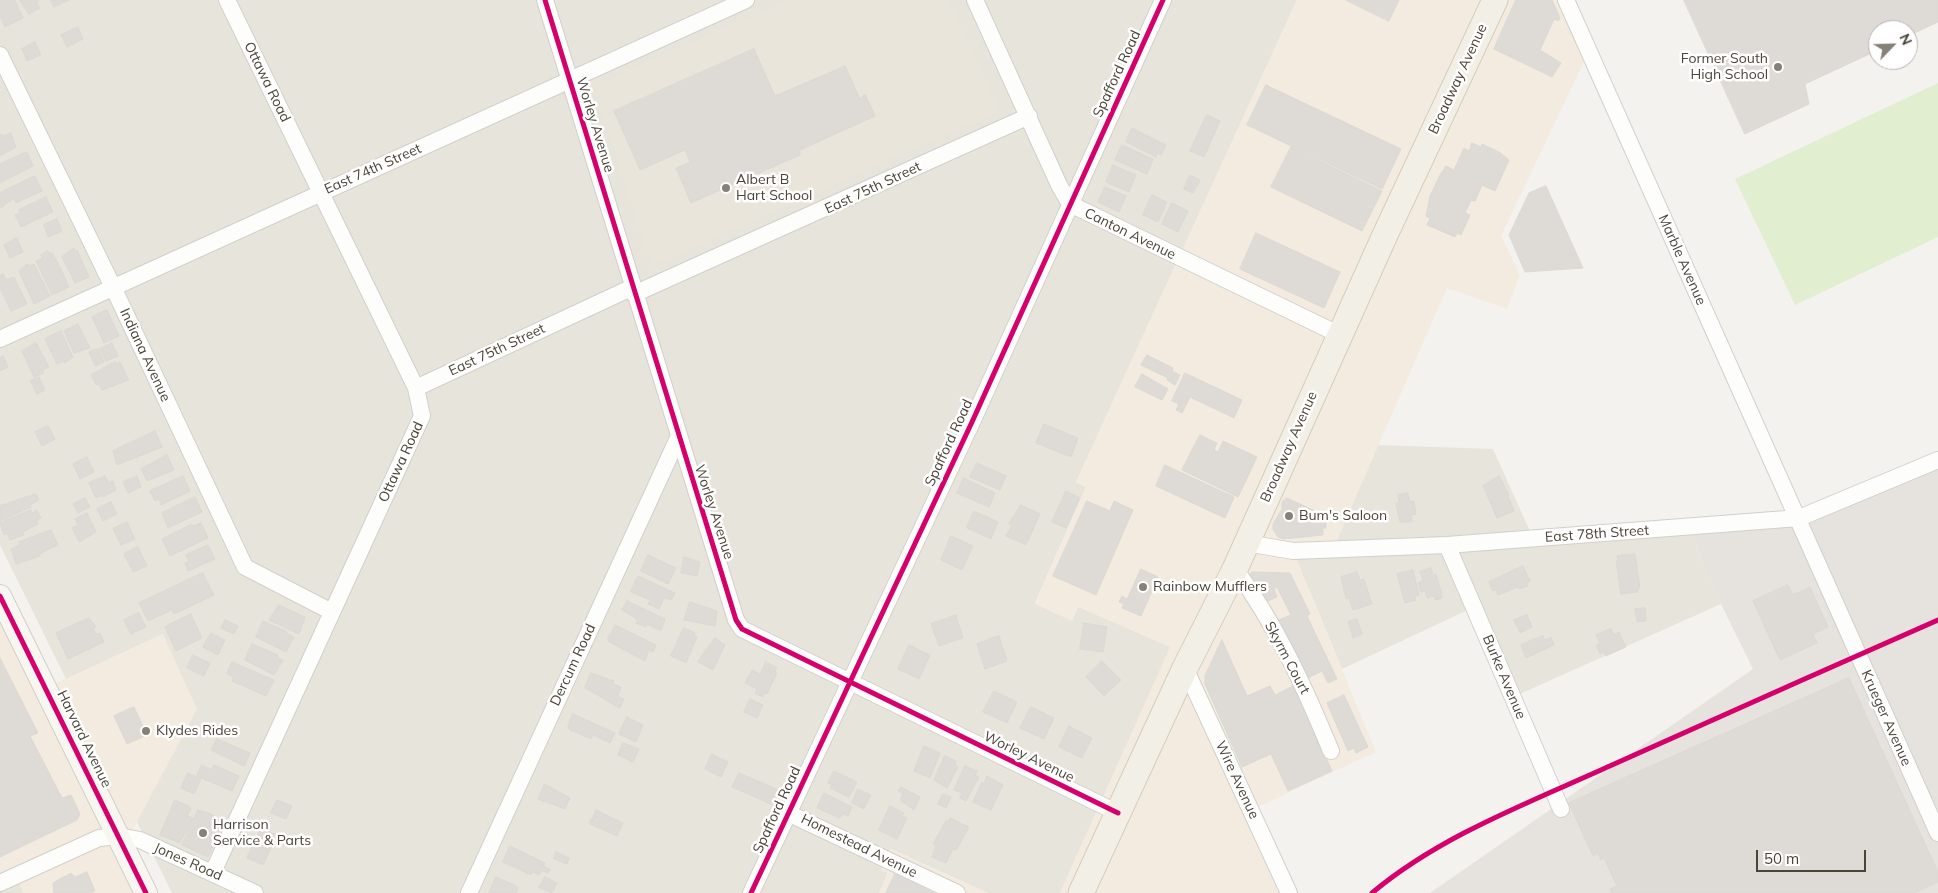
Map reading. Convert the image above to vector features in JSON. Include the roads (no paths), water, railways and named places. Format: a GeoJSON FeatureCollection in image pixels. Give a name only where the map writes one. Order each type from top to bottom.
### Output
{"type":"FeatureCollection","features":[{"type":"Feature","properties":{"kind":"main road","name":"Broadway Avenue"},"geometry":{"type":"LineString","coordinates":[[1081,893],[1186,668],[1235,569],[1340,335],[1495,0]]}},
{"type":"Feature","properties":{"kind":"main road","name":"Harvard Avenue"},"geometry":{"type":"LineString","coordinates":[[0,596],[146,893]]}},
{"type":"Feature","properties":{"kind":"street","name":"Ottawa Road"},"geometry":{"type":"LineString","coordinates":[[213,872],[422,416],[416,388],[227,0]]}},
{"type":"Feature","properties":{"kind":"street","name":"Worley Avenue"},"geometry":{"type":"LineString","coordinates":[[545,0],[678,438],[736,620],[742,629],[1118,813]]}},
{"type":"Feature","properties":{"kind":"street","name":"East 74th Street"},"geometry":{"type":"LineString","coordinates":[[0,340],[746,0]]}},
{"type":"Feature","properties":{"kind":"street","name":"Canton Avenue"},"geometry":{"type":"LineString","coordinates":[[975,0],[1070,204],[1340,335]]}},
{"type":"Feature","properties":{"kind":"street","name":"Spafford Road"},"geometry":{"type":"LineString","coordinates":[[751,893],[972,422],[1163,0]]}},
{"type":"Feature","properties":{"kind":"street","name":"Marble Avenue"},"geometry":{"type":"LineString","coordinates":[[1566,0],[1799,518]]}},
{"type":"Feature","properties":{"kind":"street","name":"Indiana Avenue"},"geometry":{"type":"LineString","coordinates":[[0,55],[113,287],[244,567],[332,612]]}},
{"type":"Feature","properties":{"kind":"street","name":"East 75th Street"},"geometry":{"type":"LineString","coordinates":[[416,388],[1028,116]]}},
{"type":"Feature","properties":{"kind":"street","name":"Dercum Road"},"geometry":{"type":"LineString","coordinates":[[468,893],[678,438]]}},
{"type":"Feature","properties":{"kind":"street","name":"East 78th Street"},"geometry":{"type":"LineString","coordinates":[[1246,543],[1293,551],[1448,545],[1799,518],[1938,460]]}},
{"type":"Feature","properties":{"kind":"street","name":"Krueger Avenue"},"geometry":{"type":"LineString","coordinates":[[1799,518],[1854,649],[1938,833]]}},
{"type":"Feature","properties":{"kind":"street","name":"Burke Avenue"},"geometry":{"type":"LineString","coordinates":[[1448,545],[1561,808]]}},
{"type":"Feature","properties":{"kind":"street","name":"Skyrm Court"},"geometry":{"type":"LineString","coordinates":[[1235,569],[1252,592],[1305,688],[1331,751]]}},
{"type":"Feature","properties":{"kind":"street","name":"Wire Avenue"},"geometry":{"type":"LineString","coordinates":[[1186,668],[1289,893]]}},
{"type":"Feature","properties":{"kind":"street","name":"Homestead Avenue"},"geometry":{"type":"LineString","coordinates":[[788,813],[956,893]]}},
{"type":"Feature","properties":{"kind":"street","name":"Jones Road"},"geometry":{"type":"LineString","coordinates":[[119,836],[140,840],[255,893]]}},
{"type":"Feature","properties":{"kind":"street"},"geometry":{"type":"LineString","coordinates":[[0,883],[99,838],[119,836]]}},
{"type":"Feature","properties":{"kind":"place","name":"Former South High School"},"geometry":{"type":"Point","coordinates":[1778,67]}},
{"type":"Feature","properties":{"kind":"place","name":"Albert B Hart School"},"geometry":{"type":"Point","coordinates":[726,188]}},
{"type":"Feature","properties":{"kind":"place","name":"Bum's Saloon"},"geometry":{"type":"Point","coordinates":[1289,516]}},
{"type":"Feature","properties":{"kind":"place","name":"Rainbow Mufflers"},"geometry":{"type":"Point","coordinates":[1143,587]}},
{"type":"Feature","properties":{"kind":"place","name":"Klydes Rides"},"geometry":{"type":"Point","coordinates":[146,731]}},
{"type":"Feature","properties":{"kind":"place","name":"Harrison Service & Parts"},"geometry":{"type":"Point","coordinates":[203,833]}}]}
